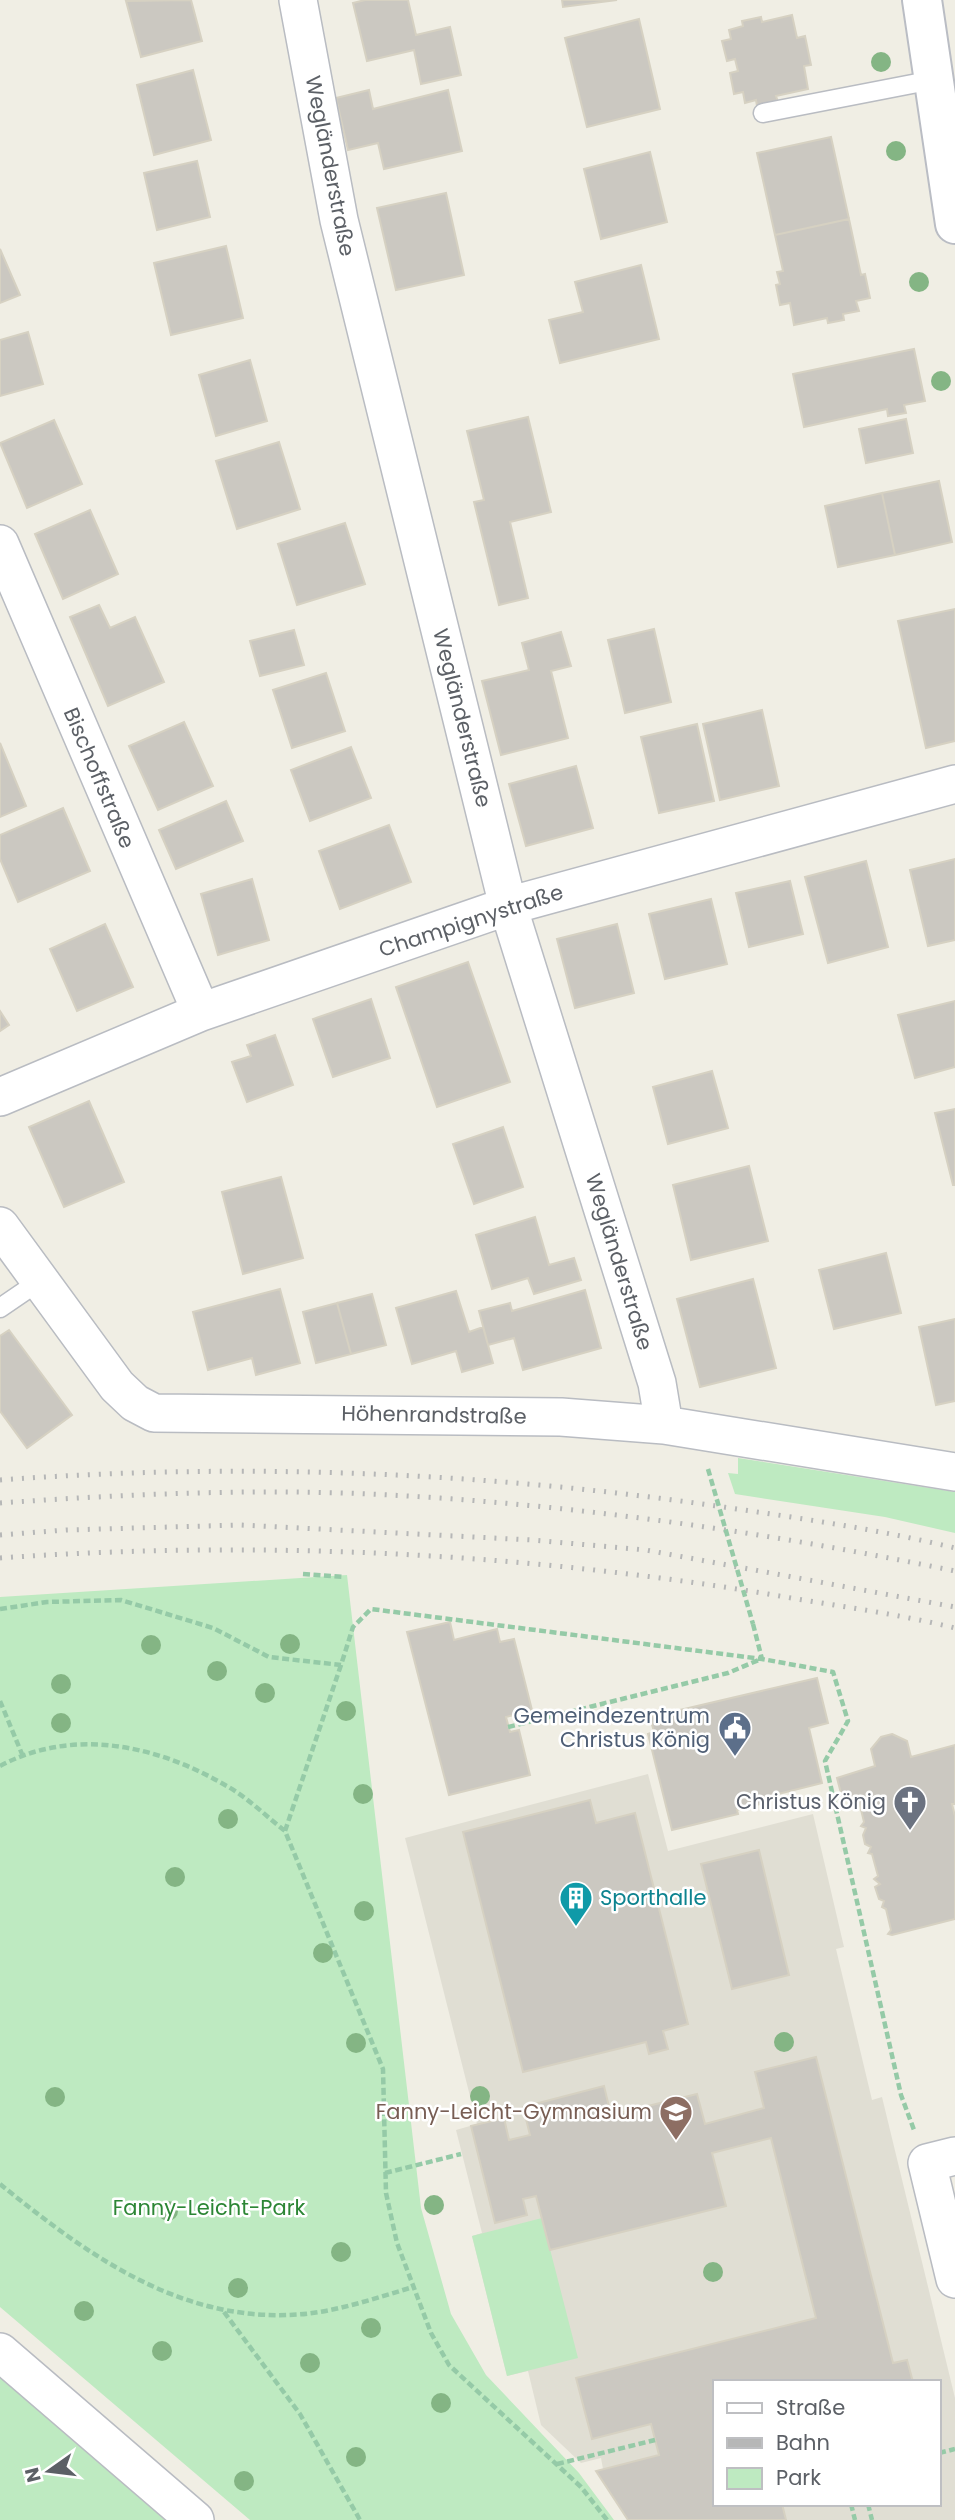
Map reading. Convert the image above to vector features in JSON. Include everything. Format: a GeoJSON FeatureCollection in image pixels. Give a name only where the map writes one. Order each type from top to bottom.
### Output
{"type":"FeatureCollection","features":[{"type":"Feature","properties":{"kind":"main road"},"geometry":{"type":"LineString","coordinates":[[922,0],[955,224]]}},
{"type":"Feature","properties":{"kind":"street","name":"Wegländerstraße"},"geometry":{"type":"LineString","coordinates":[[298,0],[339,220],[508,906],[657,1383],[664,1425]]}},
{"type":"Feature","properties":{"kind":"street","name":"Bischoffstraße"},"geometry":{"type":"LineString","coordinates":[[0,544],[201,1012]]}},
{"type":"Feature","properties":{"kind":"street","name":"Champignystraße"},"geometry":{"type":"LineString","coordinates":[[0,1097],[201,1012],[508,906],[955,784]]}},
{"type":"Feature","properties":{"kind":"street","name":"Höhenrandstraße"},"geometry":{"type":"LineString","coordinates":[[0,1226],[117,1386],[135,1403],[154,1413],[561,1418],[664,1425],[955,1472]]}},
{"type":"Feature","properties":{"kind":"street"},"geometry":{"type":"LineString","coordinates":[[941,2160],[955,2279]]}},
{"type":"Feature","properties":{"kind":"street"},"geometry":{"type":"LineString","coordinates":[[0,2352],[195,2520]]}},
{"type":"Feature","properties":{"kind":"lane"},"geometry":{"type":"LineString","coordinates":[[763,113],[933,80]]}},
{"type":"Feature","properties":{"kind":"lane"},"geometry":{"type":"LineString","coordinates":[[0,1308],[41,1280]]}},
{"type":"Feature","properties":{"kind":"path"},"geometry":{"type":"LineString","coordinates":[[708,1469],[762,1659]]}},
{"type":"Feature","properties":{"kind":"path"},"geometry":{"type":"LineString","coordinates":[[303,1574],[344,1577]]}},
{"type":"Feature","properties":{"kind":"path"},"geometry":{"type":"LineString","coordinates":[[0,1609],[47,1602],[121,1600],[213,1628],[269,1657],[341,1665]]}},
{"type":"Feature","properties":{"kind":"path"},"geometry":{"type":"LineString","coordinates":[[285,1831],[353,1627],[371,1609],[762,1659],[832,1672],[848,1721],[825,1761],[901,2095],[941,2160]]}},
{"type":"Feature","properties":{"kind":"path"},"geometry":{"type":"LineString","coordinates":[[508,1727],[727,1673],[762,1659]]}},
{"type":"Feature","properties":{"kind":"path"},"geometry":{"type":"LineString","coordinates":[[0,1701],[22,1754]]}},
{"type":"Feature","properties":{"kind":"path"},"geometry":{"type":"LineString","coordinates":[[0,1766],[22,1754],[57,1744],[99,1743],[146,1751],[185,1764],[228,1786],[285,1831],[383,2069],[385,2173],[397,2243],[431,2333],[449,2365],[581,2487],[607,2520]]}},
{"type":"Feature","properties":{"kind":"path"},"geometry":{"type":"LineString","coordinates":[[385,2173],[461,2154]]}},
{"type":"Feature","properties":{"kind":"path"},"geometry":{"type":"LineString","coordinates":[[0,2184],[73,2242],[135,2281],[223,2311],[289,2315],[354,2304],[412,2287]]}},
{"type":"Feature","properties":{"kind":"path"},"geometry":{"type":"LineString","coordinates":[[223,2311],[300,2414],[360,2520]]}},
{"type":"Feature","properties":{"kind":"path"},"geometry":{"type":"LineString","coordinates":[[556,2464],[655,2440]]}},
{"type":"Feature","properties":{"kind":"shaded area","name":"Fanny-Leicht-Gymnasium"},"geometry":{"type":"Polygon","coordinates":[[[648,1774],[668,1851],[813,1814],[844,1947],[836,1949],[872,2100],[882,2097],[955,2398],[955,2520],[628,2520],[596,2471],[603,2469],[601,2458],[581,2463],[541,2425],[528,2371],[507,2376],[472,2236],[482,2233],[456,2130],[477,2124],[405,1838],[648,1774]]]}},
{"type":"Feature","properties":{"kind":"green space"},"geometry":{"type":"Polygon","coordinates":[[[738,1458],[955,1492],[955,1533],[885,1517],[735,1494],[728,1473],[738,1474],[738,1458]]]}},
{"type":"Feature","properties":{"kind":"green space","name":"Fanny-Leicht-Park"},"geometry":{"type":"Polygon","coordinates":[[[347,1575],[421,2208],[451,2314],[486,2375],[579,2473],[614,2520],[250,2520],[0,2307],[0,1597],[347,1575]]]}},
{"type":"Feature","properties":{"kind":"green space"},"geometry":{"type":"Polygon","coordinates":[[[542,2218],[578,2358],[507,2376],[472,2236],[542,2218]]]}},
{"type":"Feature","properties":{"kind":"green space"},"geometry":{"type":"Polygon","coordinates":[[[0,2369],[179,2520],[0,2520],[0,2369]]]}},
{"type":"Feature","properties":{"kind":"building"},"geometry":{"type":"Polygon","coordinates":[[[191,0],[202,41],[141,57],[126,1],[191,0]]]}},
{"type":"Feature","properties":{"kind":"building"},"geometry":{"type":"Polygon","coordinates":[[[365,0],[408,0],[416,35],[450,27],[461,75],[421,84],[414,50],[367,61],[353,3],[365,0]]]}},
{"type":"Feature","properties":{"kind":"building"},"geometry":{"type":"Polygon","coordinates":[[[562,0],[617,0],[563,7],[562,0]]]}},
{"type":"Feature","properties":{"kind":"building"},"geometry":{"type":"Polygon","coordinates":[[[792,15],[797,38],[805,36],[811,65],[804,66],[808,89],[776,96],[778,102],[757,106],[756,100],[745,103],[743,92],[734,94],[730,73],[738,71],[735,59],[727,61],[722,41],[731,39],[729,30],[743,26],[742,21],[761,17],[762,22],[792,15]]]}},
{"type":"Feature","properties":{"kind":"building"},"geometry":{"type":"Polygon","coordinates":[[[639,19],[660,109],[587,127],[565,38],[639,19]]]}},
{"type":"Feature","properties":{"kind":"building"},"geometry":{"type":"Polygon","coordinates":[[[193,70],[211,140],[154,155],[137,85],[193,70]]]}},
{"type":"Feature","properties":{"kind":"building"},"geometry":{"type":"Polygon","coordinates":[[[369,90],[373,109],[448,90],[462,151],[384,169],[378,143],[348,150],[336,98],[369,90]]]}},
{"type":"Feature","properties":{"kind":"building"},"geometry":{"type":"Polygon","coordinates":[[[831,137],[849,219],[775,235],[757,153],[831,137]]]}},
{"type":"Feature","properties":{"kind":"building"},"geometry":{"type":"Polygon","coordinates":[[[650,152],[667,222],[601,239],[584,169],[650,152]]]}},
{"type":"Feature","properties":{"kind":"building"},"geometry":{"type":"Polygon","coordinates":[[[197,161],[210,217],[157,230],[144,173],[197,161]]]}},
{"type":"Feature","properties":{"kind":"building"},"geometry":{"type":"Polygon","coordinates":[[[446,193],[464,275],[396,290],[377,208],[446,193]]]}},
{"type":"Feature","properties":{"kind":"building"},"geometry":{"type":"Polygon","coordinates":[[[849,219],[861,275],[865,274],[870,298],[856,301],[859,311],[843,314],[844,320],[828,323],[827,318],[794,325],[790,303],[780,305],[776,285],[780,284],[777,272],[783,271],[775,235],[849,219]]]}},
{"type":"Feature","properties":{"kind":"building"},"geometry":{"type":"Polygon","coordinates":[[[226,246],[243,318],[171,335],[154,263],[226,246]]]}},
{"type":"Feature","properties":{"kind":"building"},"geometry":{"type":"Polygon","coordinates":[[[0,249],[20,295],[0,303],[0,249]]]}},
{"type":"Feature","properties":{"kind":"building"},"geometry":{"type":"Polygon","coordinates":[[[641,265],[659,339],[560,363],[549,320],[583,312],[575,282],[641,265]]]}},
{"type":"Feature","properties":{"kind":"building"},"geometry":{"type":"Polygon","coordinates":[[[28,332],[43,384],[0,396],[0,340],[28,332]]]}},
{"type":"Feature","properties":{"kind":"building"},"geometry":{"type":"Polygon","coordinates":[[[914,349],[925,401],[904,405],[906,413],[888,416],[887,409],[804,427],[793,374],[914,349]]]}},
{"type":"Feature","properties":{"kind":"building"},"geometry":{"type":"Polygon","coordinates":[[[250,360],[267,421],[216,436],[199,375],[250,360]]]}},
{"type":"Feature","properties":{"kind":"building"},"geometry":{"type":"Polygon","coordinates":[[[528,417],[551,512],[510,522],[528,598],[499,605],[474,502],[484,500],[467,431],[528,417]]]}},
{"type":"Feature","properties":{"kind":"building"},"geometry":{"type":"Polygon","coordinates":[[[906,419],[913,453],[866,463],[859,429],[906,419]]]}},
{"type":"Feature","properties":{"kind":"building"},"geometry":{"type":"Polygon","coordinates":[[[54,420],[82,484],[27,508],[0,443],[54,420]]]}},
{"type":"Feature","properties":{"kind":"building"},"geometry":{"type":"Polygon","coordinates":[[[279,442],[300,509],[237,529],[216,461],[279,442]]]}},
{"type":"Feature","properties":{"kind":"building"},"geometry":{"type":"Polygon","coordinates":[[[939,481],[952,542],[895,555],[882,493],[939,481]]]}},
{"type":"Feature","properties":{"kind":"building"},"geometry":{"type":"Polygon","coordinates":[[[882,493],[895,555],[838,567],[825,506],[882,493]]]}},
{"type":"Feature","properties":{"kind":"building"},"geometry":{"type":"Polygon","coordinates":[[[90,510],[118,574],[63,599],[35,534],[90,510]]]}},
{"type":"Feature","properties":{"kind":"building"},"geometry":{"type":"Polygon","coordinates":[[[345,523],[365,584],[297,605],[278,544],[345,523]]]}},
{"type":"Feature","properties":{"kind":"building"},"geometry":{"type":"Polygon","coordinates":[[[99,605],[110,628],[135,617],[164,682],[108,706],[70,617],[99,605]]]}},
{"type":"Feature","properties":{"kind":"building"},"geometry":{"type":"Polygon","coordinates":[[[955,609],[955,741],[926,748],[898,621],[955,609]]]}},
{"type":"Feature","properties":{"kind":"building"},"geometry":{"type":"Polygon","coordinates":[[[654,629],[671,702],[625,713],[608,640],[654,629]]]}},
{"type":"Feature","properties":{"kind":"building"},"geometry":{"type":"Polygon","coordinates":[[[294,630],[304,665],[260,676],[250,641],[294,630]]]}},
{"type":"Feature","properties":{"kind":"building"},"geometry":{"type":"Polygon","coordinates":[[[561,632],[571,666],[551,671],[568,738],[501,755],[482,681],[529,670],[522,643],[561,632]]]}},
{"type":"Feature","properties":{"kind":"building"},"geometry":{"type":"Polygon","coordinates":[[[326,673],[345,731],[292,748],[273,690],[326,673]]]}},
{"type":"Feature","properties":{"kind":"building"},"geometry":{"type":"Polygon","coordinates":[[[762,710],[779,786],[720,800],[703,724],[762,710]]]}},
{"type":"Feature","properties":{"kind":"building"},"geometry":{"type":"Polygon","coordinates":[[[184,722],[213,786],[158,810],[129,746],[184,722]]]}},
{"type":"Feature","properties":{"kind":"building"},"geometry":{"type":"Polygon","coordinates":[[[697,724],[714,801],[659,813],[641,737],[697,724]]]}},
{"type":"Feature","properties":{"kind":"building"},"geometry":{"type":"Polygon","coordinates":[[[0,743],[26,806],[0,817],[0,743]]]}},
{"type":"Feature","properties":{"kind":"building"},"geometry":{"type":"Polygon","coordinates":[[[351,747],[371,798],[310,821],[291,770],[351,747]]]}},
{"type":"Feature","properties":{"kind":"building"},"geometry":{"type":"Polygon","coordinates":[[[576,766],[593,828],[526,846],[509,784],[576,766]]]}},
{"type":"Feature","properties":{"kind":"building"},"geometry":{"type":"Polygon","coordinates":[[[226,801],[243,841],[176,869],[159,830],[226,801]]]}},
{"type":"Feature","properties":{"kind":"building"},"geometry":{"type":"Polygon","coordinates":[[[63,808],[90,871],[18,902],[0,859],[0,835],[63,808]]]}},
{"type":"Feature","properties":{"kind":"building"},"geometry":{"type":"Polygon","coordinates":[[[389,825],[411,882],[340,909],[319,851],[389,825]]]}},
{"type":"Feature","properties":{"kind":"building"},"geometry":{"type":"Polygon","coordinates":[[[955,859],[955,940],[928,946],[910,870],[955,859]]]}},
{"type":"Feature","properties":{"kind":"building"},"geometry":{"type":"Polygon","coordinates":[[[866,861],[888,947],[828,963],[805,877],[866,861]]]}},
{"type":"Feature","properties":{"kind":"building"},"geometry":{"type":"Polygon","coordinates":[[[252,879],[269,940],[218,955],[201,894],[252,879]]]}},
{"type":"Feature","properties":{"kind":"building"},"geometry":{"type":"Polygon","coordinates":[[[790,881],[803,934],[749,947],[736,893],[790,881]]]}},
{"type":"Feature","properties":{"kind":"building"},"geometry":{"type":"Polygon","coordinates":[[[711,899],[727,964],[665,979],[649,914],[711,899]]]}},
{"type":"Feature","properties":{"kind":"building"},"geometry":{"type":"Polygon","coordinates":[[[105,924],[133,987],[77,1011],[50,949],[105,924]]]}},
{"type":"Feature","properties":{"kind":"building"},"geometry":{"type":"Polygon","coordinates":[[[617,924],[634,993],[575,1008],[557,939],[617,924]]]}},
{"type":"Feature","properties":{"kind":"building"},"geometry":{"type":"Polygon","coordinates":[[[468,962],[510,1082],[437,1107],[396,987],[468,962]]]}},
{"type":"Feature","properties":{"kind":"building"},"geometry":{"type":"Polygon","coordinates":[[[371,999],[390,1058],[333,1077],[313,1019],[371,999]]]}},
{"type":"Feature","properties":{"kind":"building"},"geometry":{"type":"Polygon","coordinates":[[[955,1001],[955,1067],[915,1078],[898,1015],[955,1001]]]}},
{"type":"Feature","properties":{"kind":"building"},"geometry":{"type":"Polygon","coordinates":[[[0,1011],[9,1025],[0,1031],[0,1011]]]}},
{"type":"Feature","properties":{"kind":"building"},"geometry":{"type":"Polygon","coordinates":[[[275,1035],[293,1085],[247,1102],[232,1062],[251,1056],[247,1045],[275,1035]]]}},
{"type":"Feature","properties":{"kind":"building"},"geometry":{"type":"Polygon","coordinates":[[[712,1071],[728,1128],[668,1144],[653,1087],[712,1071]]]}},
{"type":"Feature","properties":{"kind":"building"},"geometry":{"type":"Polygon","coordinates":[[[89,1101],[124,1182],[64,1207],[29,1127],[89,1101]]]}},
{"type":"Feature","properties":{"kind":"building"},"geometry":{"type":"Polygon","coordinates":[[[955,1109],[955,1185],[953,1185],[935,1113],[955,1109]]]}},
{"type":"Feature","properties":{"kind":"building"},"geometry":{"type":"Polygon","coordinates":[[[503,1127],[523,1187],[474,1204],[453,1144],[503,1127]]]}},
{"type":"Feature","properties":{"kind":"building"},"geometry":{"type":"Polygon","coordinates":[[[749,1166],[768,1241],[691,1260],[673,1185],[749,1166]]]}},
{"type":"Feature","properties":{"kind":"building"},"geometry":{"type":"Polygon","coordinates":[[[281,1177],[303,1258],[243,1274],[222,1192],[281,1177]]]}},
{"type":"Feature","properties":{"kind":"building"},"geometry":{"type":"Polygon","coordinates":[[[535,1217],[549,1265],[574,1258],[581,1280],[534,1294],[528,1278],[492,1289],[476,1235],[535,1217]]]}},
{"type":"Feature","properties":{"kind":"building"},"geometry":{"type":"Polygon","coordinates":[[[886,1253],[901,1313],[834,1329],[819,1270],[886,1253]]]}},
{"type":"Feature","properties":{"kind":"building"},"geometry":{"type":"Polygon","coordinates":[[[753,1279],[776,1368],[700,1387],[677,1299],[753,1279]]]}},
{"type":"Feature","properties":{"kind":"building"},"geometry":{"type":"Polygon","coordinates":[[[280,1289],[300,1363],[256,1375],[252,1358],[208,1370],[193,1312],[280,1289]]]}},
{"type":"Feature","properties":{"kind":"building"},"geometry":{"type":"Polygon","coordinates":[[[585,1290],[601,1348],[523,1370],[514,1338],[488,1345],[479,1311],[510,1303],[512,1311],[585,1290]]]}},
{"type":"Feature","properties":{"kind":"building"},"geometry":{"type":"Polygon","coordinates":[[[456,1291],[469,1332],[483,1327],[493,1363],[462,1372],[456,1351],[412,1364],[396,1308],[456,1291]]]}},
{"type":"Feature","properties":{"kind":"building"},"geometry":{"type":"Polygon","coordinates":[[[372,1294],[386,1345],[351,1354],[337,1303],[372,1294]]]}},
{"type":"Feature","properties":{"kind":"building"},"geometry":{"type":"Polygon","coordinates":[[[337,1303],[351,1354],[316,1363],[303,1312],[337,1303]]]}},
{"type":"Feature","properties":{"kind":"building"},"geometry":{"type":"Polygon","coordinates":[[[955,1319],[955,1401],[936,1405],[919,1327],[955,1319]]]}},
{"type":"Feature","properties":{"kind":"building"},"geometry":{"type":"Polygon","coordinates":[[[9,1330],[72,1415],[27,1448],[0,1411],[0,1336],[9,1330]]]}},
{"type":"Feature","properties":{"kind":"building"},"geometry":{"type":"Polygon","coordinates":[[[450,1622],[454,1640],[497,1629],[500,1642],[514,1639],[532,1710],[506,1717],[510,1732],[519,1730],[530,1775],[449,1795],[407,1632],[450,1622]]]}},
{"type":"Feature","properties":{"kind":"building","name":"Gemeindezentrum Christus König"},"geometry":{"type":"Polygon","coordinates":[[[817,1678],[828,1723],[809,1728],[822,1783],[778,1794],[779,1799],[737,1810],[738,1814],[672,1830],[648,1734],[654,1732],[650,1717],[817,1678]]]}},
{"type":"Feature","properties":{"kind":"building","name":"Christus König"},"geometry":{"type":"Polygon","coordinates":[[[892,1734],[907,1741],[911,1757],[955,1745],[955,1804],[952,1804],[955,1816],[955,1919],[892,1935],[888,1934],[891,1930],[886,1909],[882,1907],[884,1901],[879,1899],[875,1887],[880,1884],[874,1879],[878,1876],[872,1854],[868,1853],[871,1847],[865,1844],[863,1835],[866,1828],[861,1826],[864,1822],[858,1797],[843,1801],[837,1778],[875,1766],[871,1749],[881,1737],[892,1734]]]}},
{"type":"Feature","properties":{"kind":"building","name":"Sporthalle"},"geometry":{"type":"Polygon","coordinates":[[[590,1800],[596,1823],[635,1813],[688,2024],[663,2031],[668,2049],[649,2054],[646,2042],[523,2072],[463,1832],[590,1800]]]}},
{"type":"Feature","properties":{"kind":"building"},"geometry":{"type":"Polygon","coordinates":[[[759,1850],[789,1975],[732,1989],[701,1864],[759,1850]]]}},
{"type":"Feature","properties":{"kind":"building"},"geometry":{"type":"Polygon","coordinates":[[[816,2057],[893,2363],[907,2360],[912,2380],[713,2380],[713,2506],[782,2506],[786,2520],[628,2520],[596,2471],[659,2455],[651,2424],[592,2439],[576,2378],[816,2318],[771,2138],[712,2153],[726,2206],[550,2250],[536,2196],[523,2199],[527,2215],[495,2223],[471,2126],[504,2118],[509,2140],[530,2135],[523,2107],[604,2086],[611,2115],[697,2094],[705,2124],[764,2108],[755,2072],[816,2057]]]}},
{"type":"Feature","properties":{"kind":"railway"},"geometry":{"type":"LineString","coordinates":[[0,1480],[275,1471],[457,1479],[549,1486],[730,1508],[871,1530],[955,1548]]}},
{"type":"Feature","properties":{"kind":"railway"},"geometry":{"type":"LineString","coordinates":[[0,1503],[244,1492],[341,1493],[461,1500],[674,1522],[815,1544],[955,1571]]}},
{"type":"Feature","properties":{"kind":"railway"},"geometry":{"type":"LineString","coordinates":[[0,1535],[66,1530],[241,1525],[532,1540],[646,1550],[955,1607]]}},
{"type":"Feature","properties":{"kind":"railway"},"geometry":{"type":"LineString","coordinates":[[0,1558],[193,1550],[289,1550],[481,1559],[673,1580],[768,1594],[955,1628]]}},
{"type":"Feature","properties":{"kind":"place","name":"Gemeindezentrum Christus König"},"geometry":{"type":"Point","coordinates":[735,1758]}},
{"type":"Feature","properties":{"kind":"place","name":"Christus König"},"geometry":{"type":"Point","coordinates":[910,1832]}},
{"type":"Feature","properties":{"kind":"place","name":"Sporthalle"},"geometry":{"type":"Point","coordinates":[576,1928]}},
{"type":"Feature","properties":{"kind":"place","name":"Fanny-Leicht-Gymnasium"},"geometry":{"type":"Point","coordinates":[676,2142]}}]}
